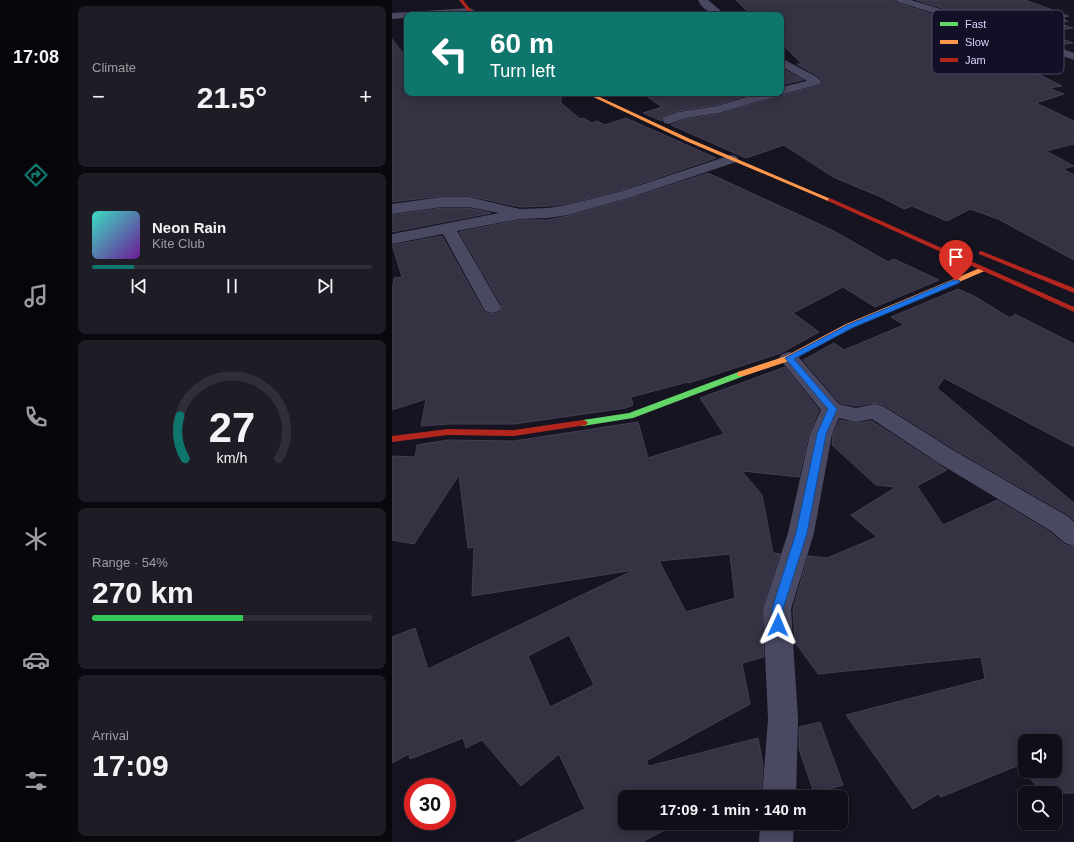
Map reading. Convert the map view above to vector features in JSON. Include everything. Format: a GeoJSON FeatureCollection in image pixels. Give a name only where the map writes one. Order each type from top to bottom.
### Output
{"type":"FeatureCollection","features":[{"type":"Feature","properties":{"kind":"street"},"geometry":{"type":"LineString","coordinates":[[461,0],[471,12]]}},
{"type":"Feature","properties":{"kind":"street"},"geometry":{"type":"LineString","coordinates":[[704,0],[704,3],[717,12]]}},
{"type":"Feature","properties":{"kind":"street"},"geometry":{"type":"LineString","coordinates":[[901,0],[934,10]]}},
{"type":"Feature","properties":{"kind":"street"},"geometry":{"type":"LineString","coordinates":[[392,16],[404,15]]}},
{"type":"Feature","properties":{"kind":"street"},"geometry":{"type":"LineString","coordinates":[[1064,53],[1074,57]]}},
{"type":"Feature","properties":{"kind":"street"},"geometry":{"type":"LineString","coordinates":[[784,63],[816,82],[784,90]]}},
{"type":"Feature","properties":{"kind":"street"},"geometry":{"type":"LineString","coordinates":[[594,96],[731,159],[805,189],[1074,310]]}},
{"type":"Feature","properties":{"kind":"street"},"geometry":{"type":"LineString","coordinates":[[615,96],[683,126]]}},
{"type":"Feature","properties":{"kind":"street"},"geometry":{"type":"LineString","coordinates":[[662,118],[719,109],[762,96]]}},
{"type":"Feature","properties":{"kind":"street"},"geometry":{"type":"LineString","coordinates":[[392,239],[519,214],[548,213],[597,203],[731,159]]}},
{"type":"Feature","properties":{"kind":"street"},"geometry":{"type":"LineString","coordinates":[[392,209],[442,202],[469,202],[497,207],[519,214]]}},
{"type":"Feature","properties":{"kind":"street"},"geometry":{"type":"LineString","coordinates":[[448,229],[492,307]]}},
{"type":"Feature","properties":{"kind":"street"},"geometry":{"type":"LineString","coordinates":[[969,248],[1074,291]]}},
{"type":"Feature","properties":{"kind":"street"},"geometry":{"type":"LineString","coordinates":[[392,439],[448,432],[514,433],[630,416],[720,381],[789,358],[850,326],[983,270]]}},
{"type":"Feature","properties":{"kind":"street"},"geometry":{"type":"LineString","coordinates":[[789,358],[832,409],[856,415],[875,411],[945,456],[1060,524],[1074,536]]}},
{"type":"Feature","properties":{"kind":"street"},"geometry":{"type":"LineString","coordinates":[[779,790],[783,719],[777,609],[801,533],[821,434],[832,409]]}},
{"type":"Feature","properties":{"kind":"street"},"geometry":{"type":"LineString","coordinates":[[776,842],[777,830]]}},
{"type":"Feature","properties":{"kind":"building"},"geometry":{"type":"Polygon","coordinates":[[[736,0],[894,0],[898,3],[932,14],[932,74],[1038,74],[1062,86],[1049,88],[1064,94],[1036,103],[1074,121],[1074,144],[1046,151],[1074,166],[1063,169],[1074,175],[1074,260],[998,219],[970,209],[947,221],[912,206],[904,209],[881,197],[833,177],[784,145],[746,158],[671,125],[686,119],[719,114],[778,96],[784,96],[823,83],[818,76],[797,64],[802,64],[784,46],[784,12],[748,12],[736,0]]]}},
{"type":"Feature","properties":{"kind":"building"},"geometry":{"type":"Polygon","coordinates":[[[916,0],[1025,0],[1052,10],[948,10],[916,0]]]}},
{"type":"Feature","properties":{"kind":"building"},"geometry":{"type":"Polygon","coordinates":[[[1064,25],[1073,28],[1064,30],[1064,25]]]}},
{"type":"Feature","properties":{"kind":"building"},"geometry":{"type":"Polygon","coordinates":[[[392,39],[404,54],[404,96],[561,96],[561,103],[580,119],[583,118],[592,123],[597,121],[605,125],[626,118],[716,158],[622,190],[567,204],[520,207],[469,196],[442,196],[392,202],[392,39]]]}},
{"type":"Feature","properties":{"kind":"building"},"geometry":{"type":"Polygon","coordinates":[[[1064,40],[1073,43],[1064,44],[1064,40]]]}},
{"type":"Feature","properties":{"kind":"building"},"geometry":{"type":"Polygon","coordinates":[[[784,70],[803,80],[784,84],[784,70]]]}},
{"type":"Feature","properties":{"kind":"building"},"geometry":{"type":"Polygon","coordinates":[[[646,96],[745,96],[717,105],[678,111],[664,116],[662,121],[643,113],[662,107],[646,96]]]}},
{"type":"Feature","properties":{"kind":"building"},"geometry":{"type":"Polygon","coordinates":[[[708,173],[832,230],[888,262],[894,259],[939,280],[875,307],[843,287],[793,313],[819,332],[781,353],[689,383],[688,382],[631,397],[633,405],[626,408],[514,424],[448,424],[421,426],[426,399],[392,410],[392,290],[394,278],[402,277],[392,245],[442,236],[484,312],[492,314],[500,312],[502,306],[459,232],[519,220],[548,220],[568,216],[632,198],[708,173]]]}},
{"type":"Feature","properties":{"kind":"building"},"geometry":{"type":"Polygon","coordinates":[[[442,208],[469,208],[491,213],[392,232],[392,215],[442,208]]]}},
{"type":"Feature","properties":{"kind":"building"},"geometry":{"type":"Polygon","coordinates":[[[958,289],[974,296],[1010,318],[1015,314],[1074,344],[1074,447],[944,378],[937,388],[1074,503],[1074,520],[1070,516],[954,449],[884,405],[875,403],[856,406],[840,403],[803,360],[834,343],[844,350],[904,325],[891,317],[958,289]]]}},
{"type":"Feature","properties":{"kind":"building"},"geometry":{"type":"Polygon","coordinates":[[[785,367],[819,410],[809,434],[799,477],[742,471],[762,495],[773,553],[780,554],[762,609],[764,657],[742,663],[750,704],[646,761],[649,766],[758,738],[763,764],[761,790],[618,790],[618,830],[665,830],[642,842],[515,842],[585,809],[559,754],[521,786],[482,740],[466,748],[463,738],[410,759],[409,754],[392,763],[392,637],[415,628],[428,669],[634,570],[472,596],[474,547],[468,548],[459,475],[414,544],[392,540],[392,456],[415,457],[417,445],[448,440],[514,441],[638,422],[648,458],[724,434],[700,398],[785,367]],[[730,554],[659,561],[686,612],[735,598],[730,554]],[[569,635],[528,656],[550,707],[594,685],[569,635]]]}},
{"type":"Feature","properties":{"kind":"building"},"geometry":{"type":"Polygon","coordinates":[[[840,420],[856,423],[872,421],[947,470],[917,486],[943,525],[997,500],[1050,532],[1064,544],[1074,547],[1074,793],[1062,793],[1062,786],[1036,786],[1030,778],[1062,778],[1062,734],[1018,734],[1018,765],[941,797],[938,794],[913,809],[846,715],[985,679],[981,657],[818,674],[795,642],[793,609],[808,556],[827,558],[877,537],[851,515],[896,487],[876,485],[832,445],[833,434],[840,420]]]}},
{"type":"Feature","properties":{"kind":"building"},"geometry":{"type":"Polygon","coordinates":[[[820,722],[843,785],[825,790],[813,790],[799,749],[799,727],[820,722]]]}},
{"type":"Feature","properties":{"kind":"traffic: fast"},"geometry":{"type":"LineString","coordinates":[[583,423],[630,416],[741,374]]}},
{"type":"Feature","properties":{"kind":"traffic: slow"},"geometry":{"type":"LineString","coordinates":[[593,96],[688,140],[830,200]]}},
{"type":"Feature","properties":{"kind":"traffic: slow"},"geometry":{"type":"LineString","coordinates":[[741,374],[789,358],[849,326],[983,270]]}},
{"type":"Feature","properties":{"kind":"traffic: jam"},"geometry":{"type":"LineString","coordinates":[[461,0],[471,12]]}},
{"type":"Feature","properties":{"kind":"traffic: jam"},"geometry":{"type":"LineString","coordinates":[[830,200],[1074,310]]}},
{"type":"Feature","properties":{"kind":"traffic: jam"},"geometry":{"type":"LineString","coordinates":[[981,253],[1074,291]]}},
{"type":"Feature","properties":{"kind":"traffic: jam"},"geometry":{"type":"LineString","coordinates":[[392,439],[448,432],[514,433],[583,423]]}},
{"type":"Feature","properties":{"kind":"route"},"geometry":{"type":"LineString","coordinates":[[778,625],[777,609],[801,533],[821,434],[832,409],[789,358],[850,326],[956,281]]}}]}
